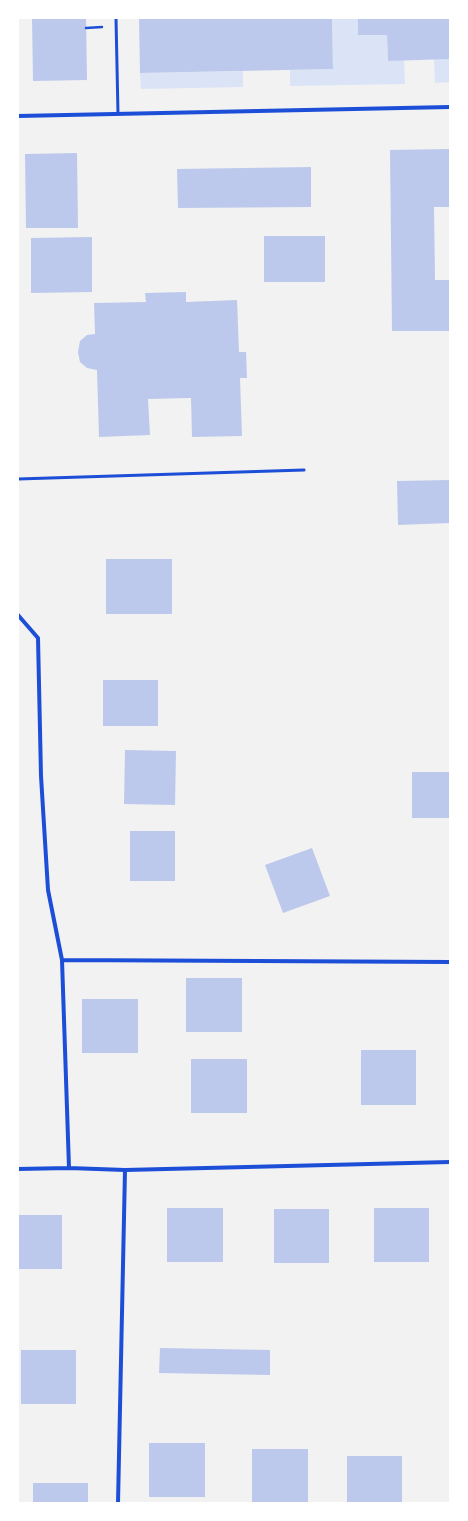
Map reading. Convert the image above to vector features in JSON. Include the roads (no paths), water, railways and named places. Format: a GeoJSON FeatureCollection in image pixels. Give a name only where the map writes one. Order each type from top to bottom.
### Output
{"type":"FeatureCollection","features":[{"type":"Feature","properties":{"kind":"street"},"geometry":{"type":"LineString","coordinates":[[18,116],[450,107]]}},
{"type":"Feature","properties":{"kind":"street"},"geometry":{"type":"LineString","coordinates":[[18,615],[38,638],[41,776],[48,890],[62,960],[69,1168]]}},
{"type":"Feature","properties":{"kind":"street"},"geometry":{"type":"LineString","coordinates":[[62,960],[450,962]]}},
{"type":"Feature","properties":{"kind":"street"},"geometry":{"type":"LineString","coordinates":[[18,1169],[69,1168],[125,1170],[450,1162]]}},
{"type":"Feature","properties":{"kind":"street"},"geometry":{"type":"LineString","coordinates":[[118,1503],[125,1170]]}},
{"type":"Feature","properties":{"kind":"lane"},"geometry":{"type":"LineString","coordinates":[[116,18],[118,114]]}},
{"type":"Feature","properties":{"kind":"lane"},"geometry":{"type":"LineString","coordinates":[[18,480],[304,470]]}}]}
